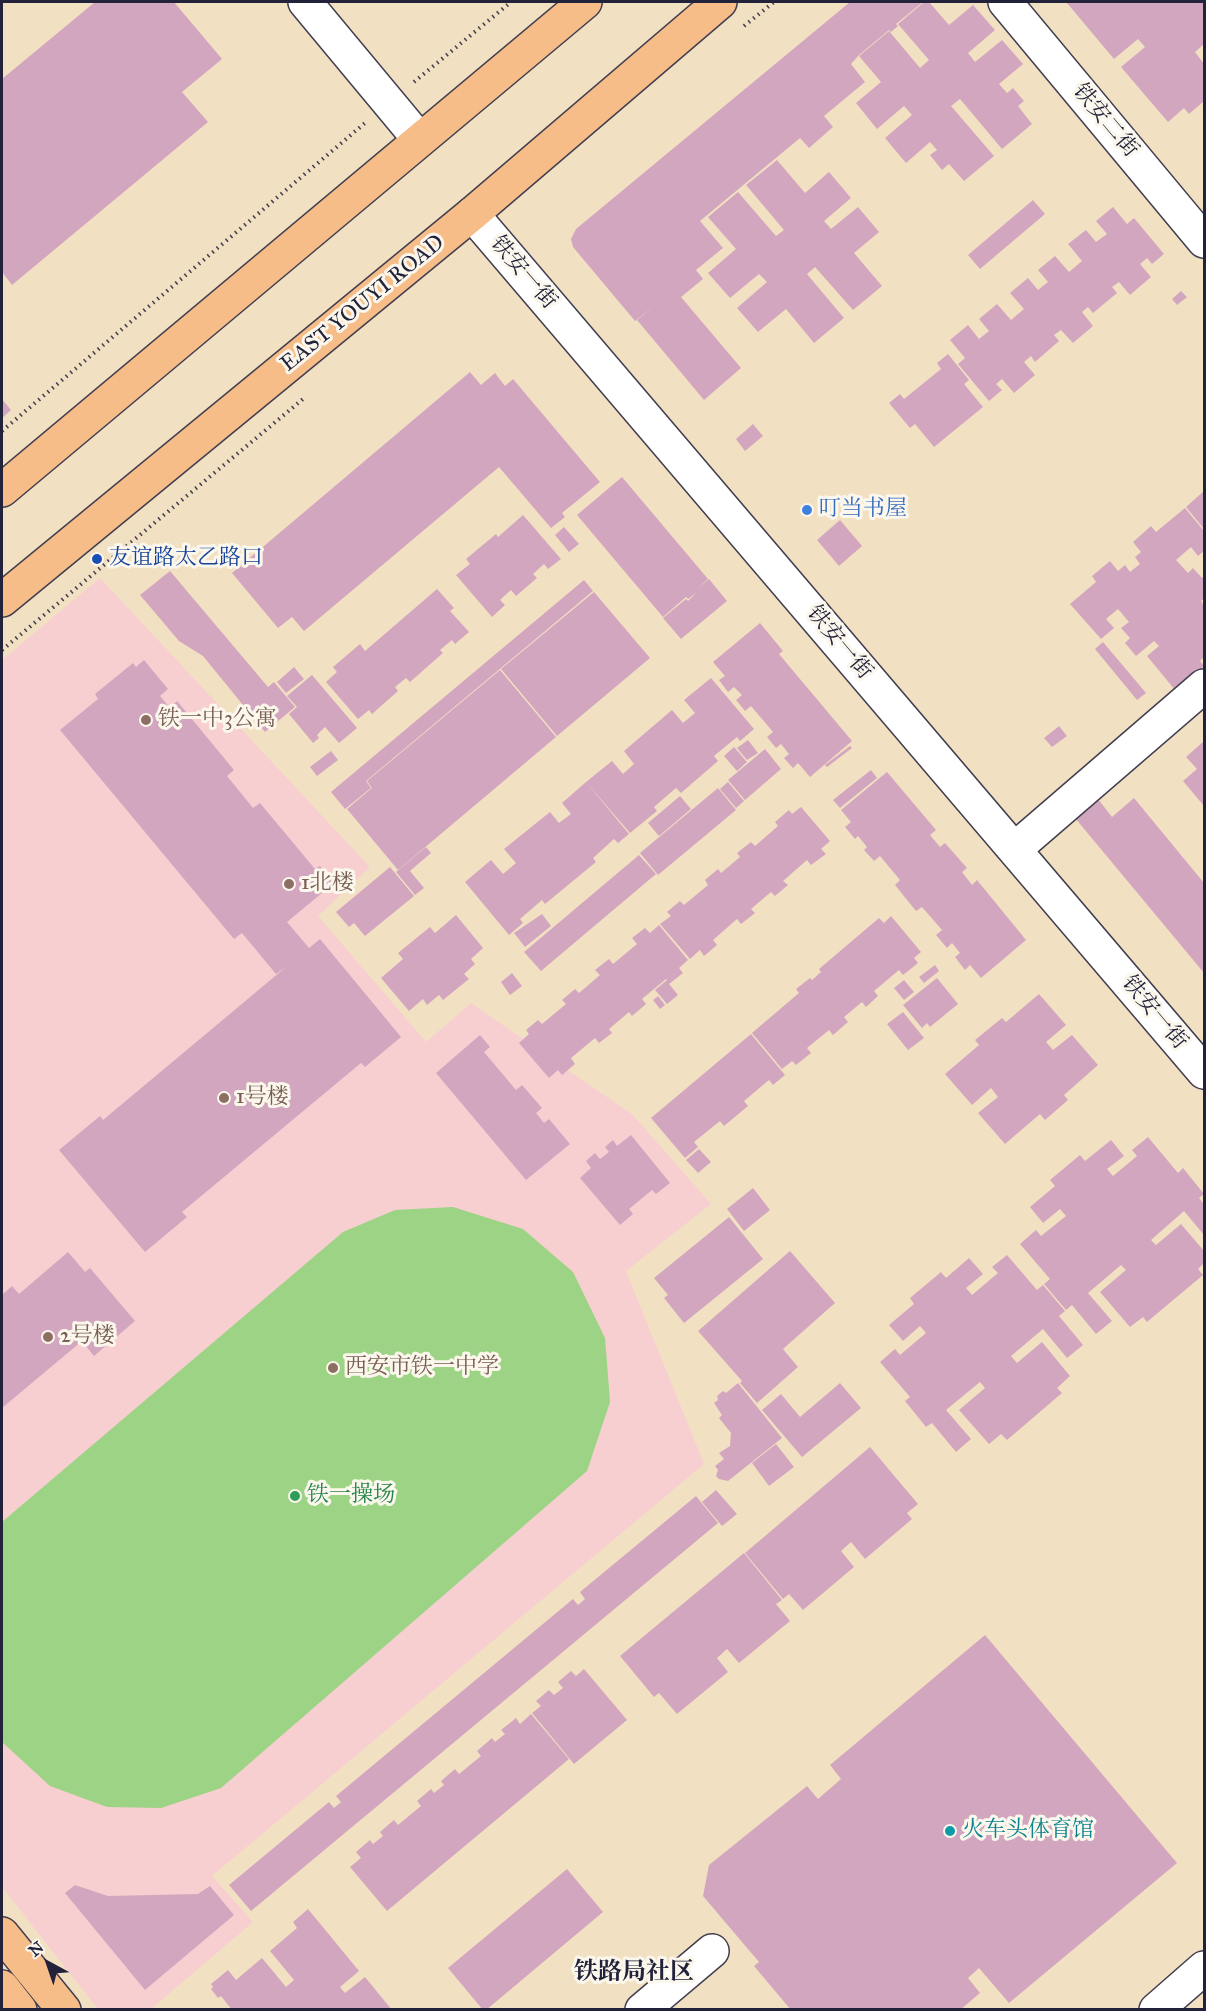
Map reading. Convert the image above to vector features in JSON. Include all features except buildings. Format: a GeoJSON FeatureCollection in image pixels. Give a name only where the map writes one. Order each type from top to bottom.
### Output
{"type":"FeatureCollection","features":[{"type":"Feature","properties":{"kind":"main road"},"geometry":{"type":"LineString","coordinates":[[2,490],[585,2]]}},
{"type":"Feature","properties":{"kind":"main road","name":"EAST YOUYI ROAD"},"geometry":{"type":"LineString","coordinates":[[2,600],[472,214],[720,2]]}},
{"type":"Feature","properties":{"kind":"main road"},"geometry":{"type":"LineString","coordinates":[[2,1934],[64,2010]]}},
{"type":"Feature","properties":{"kind":"main road"},"geometry":{"type":"LineString","coordinates":[[2,1988],[20,2010]]}},
{"type":"Feature","properties":{"kind":"street"},"geometry":{"type":"LineString","coordinates":[[305,2],[419,139]]}},
{"type":"Feature","properties":{"kind":"street","name":"铁安二街"},"geometry":{"type":"LineString","coordinates":[[1005,2],[1204,241]]}},
{"type":"Feature","properties":{"kind":"street","name":"铁安一街"},"geometry":{"type":"LineString","coordinates":[[472,214],[1204,1072]]}},
{"type":"Feature","properties":{"kind":"street"},"geometry":{"type":"LineString","coordinates":[[1015,849],[1204,686]]}},
{"type":"Feature","properties":{"kind":"street"},"geometry":{"type":"LineString","coordinates":[[642,2010],[712,1951]]}},
{"type":"Feature","properties":{"kind":"street"},"geometry":{"type":"LineString","coordinates":[[1156,2010],[1204,1968]]}},
{"type":"Feature","properties":{"kind":"path"},"geometry":{"type":"LineString","coordinates":[[2,431],[511,2]]}},
{"type":"Feature","properties":{"kind":"shaded area","name":"西安市铁一中学"},"geometry":{"type":"Polygon","coordinates":[[[100,578],[370,867],[318,916],[426,1042],[471,1003],[633,1115],[711,1204],[626,1271],[704,1464],[212,1876],[253,1922],[151,2009],[98,2009],[2,1887],[2,660],[100,578]]]}},
{"type":"Feature","properties":{"kind":"green space","name":"铁一操场"},"geometry":{"type":"Polygon","coordinates":[[[453,1207],[523,1229],[573,1272],[605,1338],[610,1402],[587,1471],[221,1788],[161,1808],[107,1807],[50,1786],[2,1742],[2,1522],[343,1232],[395,1210],[453,1207]]]}},
{"type":"Feature","properties":{"kind":"place","name":"叮当书屋"},"geometry":{"type":"Point","coordinates":[807,510]}},
{"type":"Feature","properties":{"kind":"place","name":"友谊路太乙路口"},"geometry":{"type":"Point","coordinates":[97,559]}},
{"type":"Feature","properties":{"kind":"place","name":"铁一中3公寓"},"geometry":{"type":"Point","coordinates":[146,720]}},
{"type":"Feature","properties":{"kind":"place","name":"1北楼"},"geometry":{"type":"Point","coordinates":[289,884]}},
{"type":"Feature","properties":{"kind":"place","name":"1号楼"},"geometry":{"type":"Point","coordinates":[224,1098]}},
{"type":"Feature","properties":{"kind":"place","name":"2号楼"},"geometry":{"type":"Point","coordinates":[48,1337]}},
{"type":"Feature","properties":{"kind":"place","name":"西安市铁一中学"},"geometry":{"type":"Point","coordinates":[333,1368]}},
{"type":"Feature","properties":{"kind":"place","name":"铁一操场"},"geometry":{"type":"Point","coordinates":[295,1496]}},
{"type":"Feature","properties":{"kind":"place","name":"火车头体育馆"},"geometry":{"type":"Point","coordinates":[950,1831]}},
{"type":"Feature","properties":{"kind":"district","name":"铁路局社区"},"geometry":{"type":"Point","coordinates":[634,1973]}}]}
